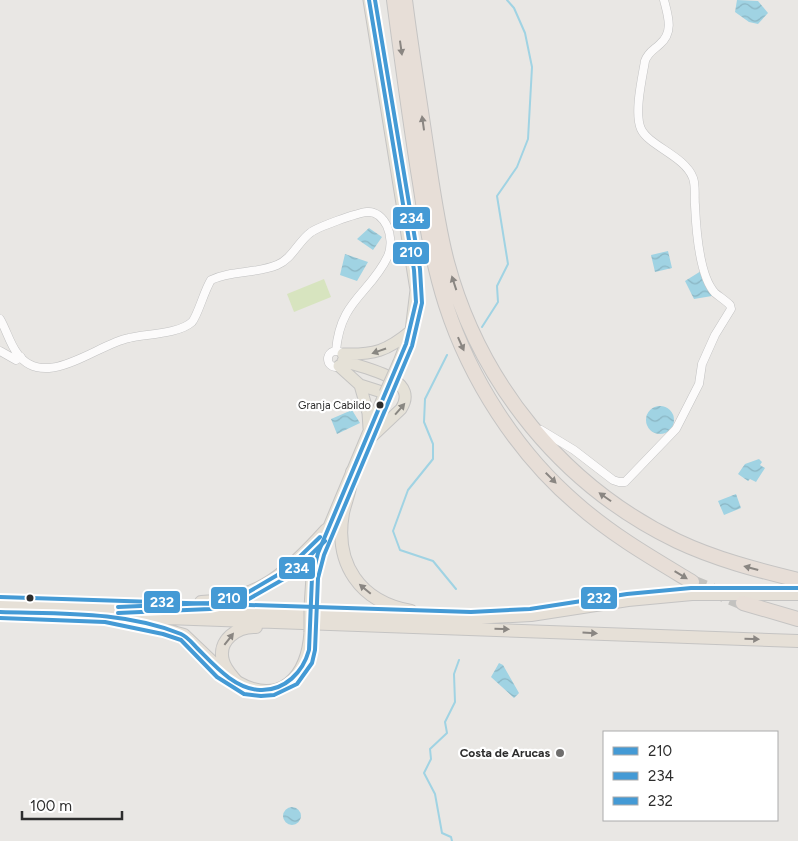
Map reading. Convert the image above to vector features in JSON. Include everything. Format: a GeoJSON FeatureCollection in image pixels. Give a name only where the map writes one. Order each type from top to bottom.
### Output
{"type":"FeatureCollection","features":[{"type":"Feature","properties":{"kind":"highway"},"geometry":{"type":"LineString","coordinates":[[394,0],[425,219],[446,304],[472,368],[511,430],[540,468],[576,503],[619,538],[692,582]]}},
{"type":"Feature","properties":{"kind":"highway"},"geometry":{"type":"LineString","coordinates":[[405,0],[438,217],[447,262],[462,308],[487,362],[504,391],[528,423],[561,461],[595,490],[636,518],[678,542],[746,567],[798,580]]}},
{"type":"Feature","properties":{"kind":"highway"},"geometry":{"type":"LineString","coordinates":[[462,308],[508,387],[541,430],[568,452]]}},
{"type":"Feature","properties":{"kind":"highway"},"geometry":{"type":"LineString","coordinates":[[352,472],[350,492],[343,513],[342,539],[344,560],[350,574],[362,588],[379,600],[439,622]]}},
{"type":"Feature","properties":{"kind":"highway"},"geometry":{"type":"LineString","coordinates":[[145,608],[173,603],[214,602],[234,598],[260,588],[293,566],[326,530]]}},
{"type":"Feature","properties":{"kind":"highway"},"geometry":{"type":"LineString","coordinates":[[0,612],[106,616],[439,622],[531,615],[628,600],[692,594],[798,594]]}},
{"type":"Feature","properties":{"kind":"highway"},"geometry":{"type":"LineString","coordinates":[[0,603],[145,608],[798,640]]}},
{"type":"Feature","properties":{"kind":"highway"},"geometry":{"type":"LineString","coordinates":[[743,604],[798,619]]}},
{"type":"Feature","properties":{"kind":"highway"},"geometry":{"type":"LineString","coordinates":[[106,616],[165,628],[184,635],[221,672],[236,681]]}},
{"type":"Feature","properties":{"kind":"highway"},"geometry":{"type":"LineString","coordinates":[[236,681],[227,670],[222,651],[228,638],[242,628],[251,626],[408,630],[439,622]]}},
{"type":"Feature","properties":{"kind":"main road"},"geometry":{"type":"LineString","coordinates":[[236,681],[247,688],[261,690],[283,686],[293,679],[306,661],[310,632],[312,577],[326,530],[399,362],[410,331],[416,302],[414,270],[369,0]]}},
{"type":"Feature","properties":{"kind":"main road"},"geometry":{"type":"LineString","coordinates":[[340,358],[382,351],[395,344],[410,331]]}},
{"type":"Feature","properties":{"kind":"main road"},"geometry":{"type":"LineString","coordinates":[[340,358],[360,385],[368,413],[369,429]]}},
{"type":"Feature","properties":{"kind":"main road"},"geometry":{"type":"LineString","coordinates":[[340,358],[399,382],[406,393],[402,409],[364,443]]}},
{"type":"Feature","properties":{"kind":"main road"},"geometry":{"type":"LineString","coordinates":[[360,385],[385,393]]}},
{"type":"Feature","properties":{"kind":"street"},"geometry":{"type":"LineString","coordinates":[[568,452],[613,480],[625,482],[676,430],[699,384],[702,364],[715,335],[731,309],[730,305],[714,292],[705,272],[698,239],[694,180],[689,170],[667,150],[646,136],[640,128],[638,114],[645,61],[648,53],[668,37],[669,28],[664,0]]}},
{"type":"Feature","properties":{"kind":"street"},"geometry":{"type":"LineString","coordinates":[[0,319],[19,355],[38,367],[62,366],[128,338],[150,336],[183,327],[191,323],[195,317],[211,280],[280,264],[316,228],[367,212],[377,214],[388,228],[391,241],[389,253],[382,267],[345,313],[337,336],[340,358]]}},
{"type":"Feature","properties":{"kind":"street"},"geometry":{"type":"LineString","coordinates":[[0,351],[16,360],[19,355]]}},
{"type":"Feature","properties":{"kind":"green space"},"geometry":{"type":"Polygon","coordinates":[[[324,279],[331,297],[294,312],[287,294],[324,279]]]}},
{"type":"Feature","properties":{"kind":"water"},"geometry":{"type":"Polygon","coordinates":[[[737,0],[758,1],[768,13],[758,24],[749,22],[735,12],[737,0]]]}},
{"type":"Feature","properties":{"kind":"water"},"geometry":{"type":"Polygon","coordinates":[[[369,228],[382,237],[373,250],[357,239],[369,228]]]}},
{"type":"Feature","properties":{"kind":"water"},"geometry":{"type":"Polygon","coordinates":[[[668,251],[672,268],[655,272],[651,255],[668,251]]]}},
{"type":"Feature","properties":{"kind":"water"},"geometry":{"type":"Polygon","coordinates":[[[345,254],[368,262],[357,281],[340,275],[345,254]]]}},
{"type":"Feature","properties":{"kind":"water"},"geometry":{"type":"Polygon","coordinates":[[[701,271],[712,296],[694,299],[685,281],[701,271]]]}},
{"type":"Feature","properties":{"kind":"water"},"geometry":{"type":"Polygon","coordinates":[[[660,406],[670,410],[674,420],[670,430],[660,434],[650,430],[646,420],[650,410],[660,406]]]}},
{"type":"Feature","properties":{"kind":"water"},"geometry":{"type":"Polygon","coordinates":[[[352,410],[360,423],[337,434],[331,419],[352,410]]]}},
{"type":"Feature","properties":{"kind":"water"},"geometry":{"type":"Polygon","coordinates":[[[759,459],[762,462],[760,465],[765,468],[756,482],[750,479],[748,481],[738,474],[745,464],[759,459]]]}},
{"type":"Feature","properties":{"kind":"water"},"geometry":{"type":"Polygon","coordinates":[[[736,494],[741,508],[724,515],[718,501],[736,494]]]}},
{"type":"Feature","properties":{"kind":"water"},"geometry":{"type":"Polygon","coordinates":[[[499,663],[503,665],[519,693],[514,698],[491,677],[499,663]]]}},
{"type":"Feature","properties":{"kind":"water"},"geometry":{"type":"Polygon","coordinates":[[[292,807],[298,810],[301,816],[298,822],[292,825],[286,822],[283,816],[286,810],[292,807]]]}},
{"type":"Feature","properties":{"kind":"waterway"},"geometry":{"type":"LineString","coordinates":[[482,327],[498,302],[497,286],[508,264],[497,196],[517,167],[528,139],[532,67],[525,33],[514,8],[507,0]]}},
{"type":"Feature","properties":{"kind":"waterway"},"geometry":{"type":"LineString","coordinates":[[447,355],[425,399],[424,422],[433,444],[433,459],[408,490],[393,531],[400,550],[433,561],[456,589]]}},
{"type":"Feature","properties":{"kind":"waterway"},"geometry":{"type":"LineString","coordinates":[[452,841],[451,837],[442,833],[435,794],[424,773],[431,759],[430,749],[447,733],[445,722],[455,702],[454,674],[459,660]]}},
{"type":"Feature","properties":{"kind":"tunnel"},"geometry":{"type":"LineString","coordinates":[[692,582],[743,603]]}},
{"type":"Feature","properties":{"kind":"transit line","name":"210"},"geometry":{"type":"LineString","coordinates":[[0,612],[115,617],[160,627],[186,637],[226,676],[251,689],[269,689],[285,684],[292,679],[302,666],[309,650],[312,577],[318,553],[406,344],[416,302],[414,270],[369,0]]}},
{"type":"Feature","properties":{"kind":"transit line","name":"234"},"geometry":{"type":"LineString","coordinates":[[0,618],[105,622],[163,634],[181,640],[217,677],[244,694],[274,695],[297,684],[312,663],[315,650],[318,578],[324,555],[412,346],[422,303],[420,269],[375,0]]}},
{"type":"Feature","properties":{"kind":"transit line","name":"210"},"geometry":{"type":"LineString","coordinates":[[118,607],[209,603],[245,594],[286,570],[320,537]]}},
{"type":"Feature","properties":{"kind":"transit line","name":"234"},"geometry":{"type":"LineString","coordinates":[[118,613],[210,609],[247,600],[289,576],[325,541]]}},
{"type":"Feature","properties":{"kind":"transit line","name":"232"},"geometry":{"type":"LineString","coordinates":[[0,597],[471,612],[530,609],[627,594],[691,588],[798,588]]}},
{"type":"Feature","properties":{"kind":"place","name":"Granja Cabildo"},"geometry":{"type":"Point","coordinates":[380,405]}},
{"type":"Feature","properties":{"kind":"place","name":"Costa de Arucas"},"geometry":{"type":"Point","coordinates":[560,753]}}]}
